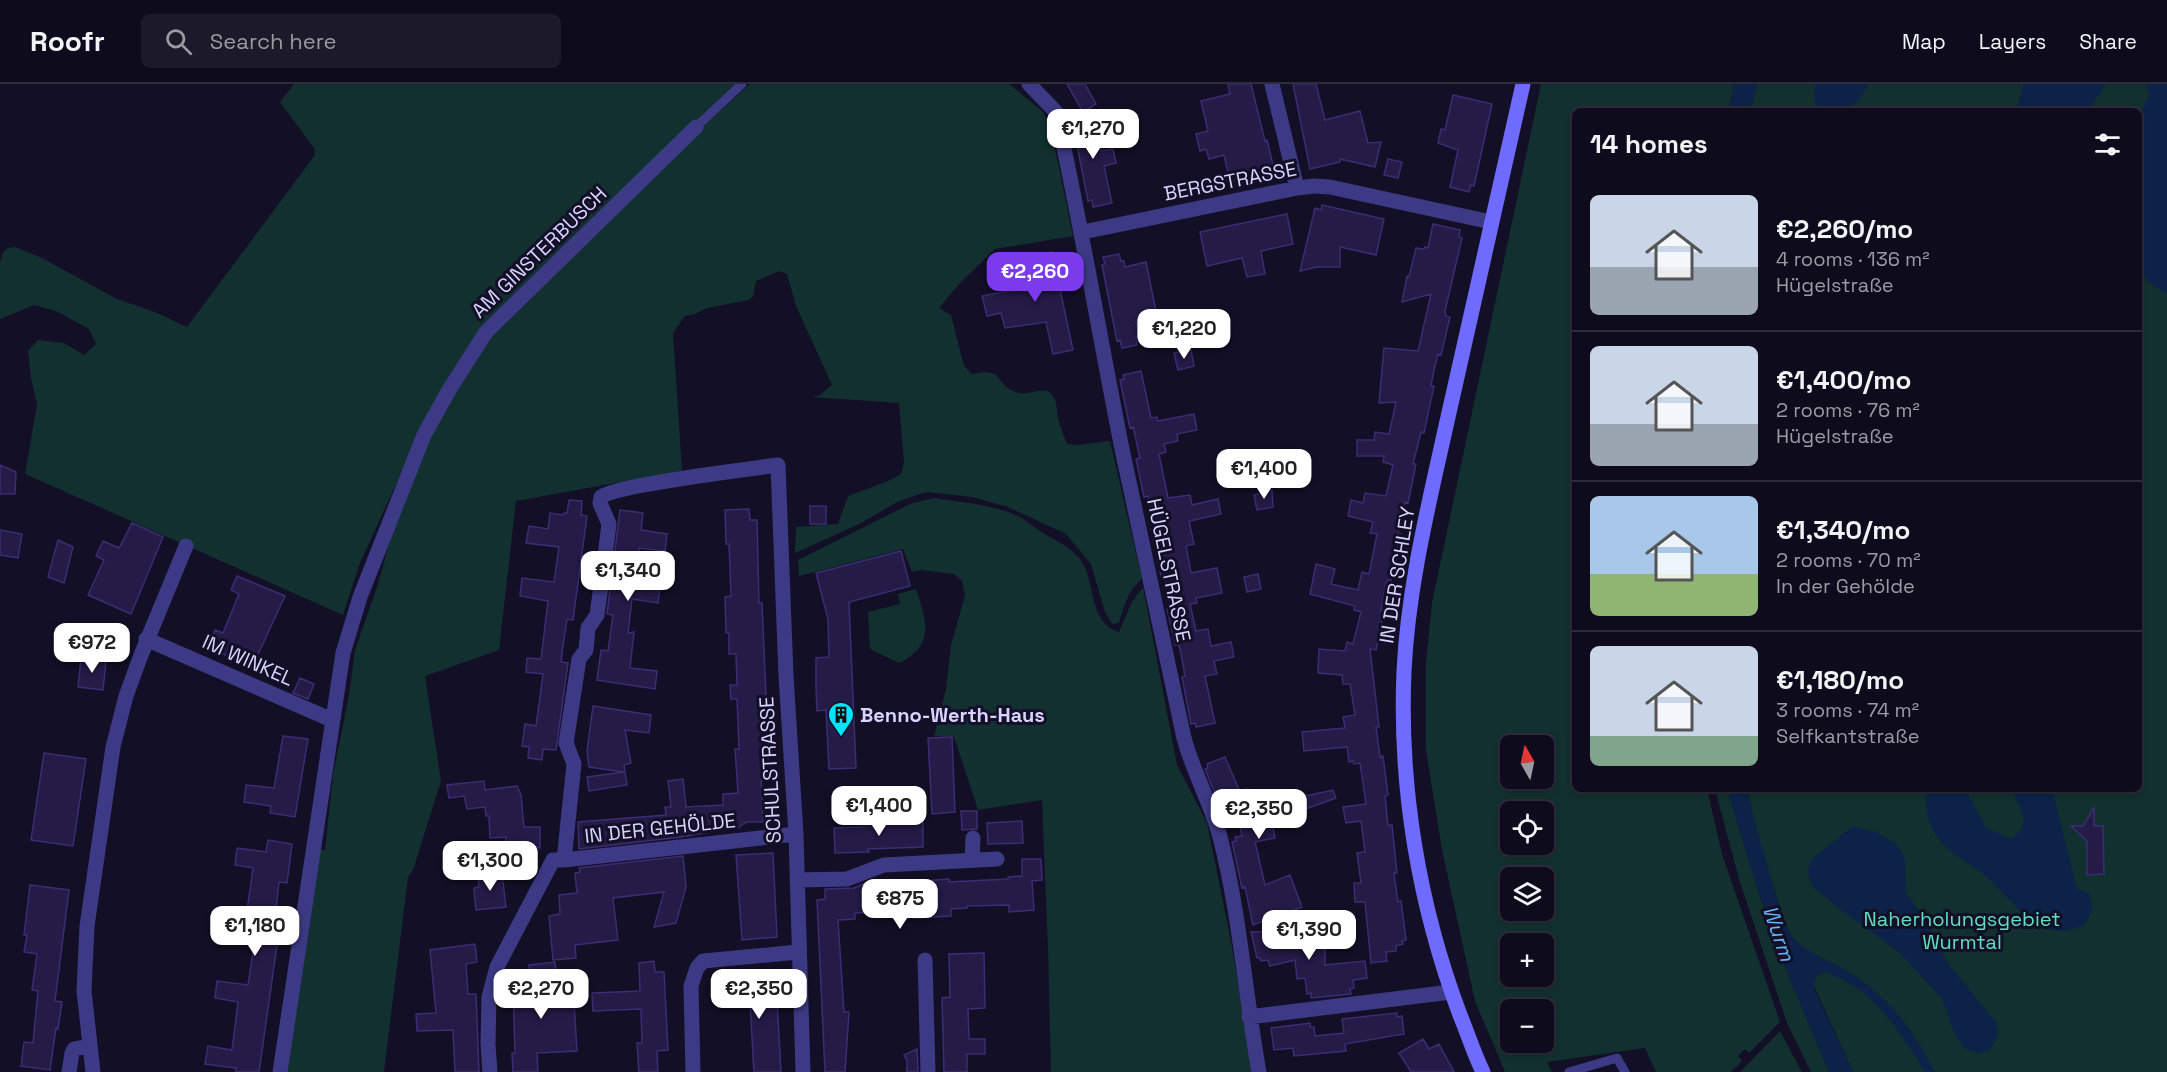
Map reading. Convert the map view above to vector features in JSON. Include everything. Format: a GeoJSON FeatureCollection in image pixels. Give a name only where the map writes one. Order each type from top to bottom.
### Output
{"type":"FeatureCollection","features":[{"type":"Feature","properties":{"kind":"street","name":"HÜGELSTRASSE"},"geometry":{"type":"LineString","coordinates":[[1029,84],[1056,112],[1083,232],[1086,265],[1122,450],[1184,738],[1190,760],[1215,819],[1234,902],[1249,1017],[1259,1072]]}},
{"type":"Feature","properties":{"kind":"street"},"geometry":{"type":"LineString","coordinates":[[1272,84],[1297,188]]}},
{"type":"Feature","properties":{"kind":"street","name":"IN DER SCHLEY"},"geometry":{"type":"LineString","coordinates":[[1483,1072],[1451,992],[1438,952],[1419,876],[1410,811],[1404,739],[1404,673],[1410,610],[1423,531],[1523,84]]}},
{"type":"Feature","properties":{"kind":"street","name":"AM GINSTERBUSCH"},"geometry":{"type":"LineString","coordinates":[[280,1072],[343,653],[360,597],[424,435],[486,332],[696,127]]}},
{"type":"Feature","properties":{"kind":"street","name":"BERGSTRASSE"},"geometry":{"type":"LineString","coordinates":[[1083,232],[1314,186],[1330,187],[1491,222]]}},
{"type":"Feature","properties":{"kind":"street","name":"SCHULSTRASSE"},"geometry":{"type":"LineString","coordinates":[[778,465],[786,676],[796,834],[803,1072]]}},
{"type":"Feature","properties":{"kind":"street","name":"IN DER GEHÖLDE"},"geometry":{"type":"LineString","coordinates":[[564,860],[574,764],[566,743],[579,658],[586,650],[588,628],[597,615],[609,524],[600,502],[601,497],[604,494],[633,488],[778,465]]}},
{"type":"Feature","properties":{"kind":"street"},"geometry":{"type":"LineString","coordinates":[[93,1072],[84,991],[87,926],[113,747],[126,696],[146,639],[186,546]]}},
{"type":"Feature","properties":{"kind":"street","name":"IM WINKEL"},"geometry":{"type":"LineString","coordinates":[[146,639],[332,720]]}},
{"type":"Feature","properties":{"kind":"street","name":"IN DER GEHÖLDE"},"geometry":{"type":"LineString","coordinates":[[490,1072],[489,997],[498,963],[553,860],[796,834]]}},
{"type":"Feature","properties":{"kind":"street"},"geometry":{"type":"LineString","coordinates":[[972,860],[973,838]]}},
{"type":"Feature","properties":{"kind":"street"},"geometry":{"type":"LineString","coordinates":[[797,880],[847,879],[884,865],[997,859]]}},
{"type":"Feature","properties":{"kind":"street"},"geometry":{"type":"LineString","coordinates":[[693,1072],[691,986],[697,968],[703,961],[798,952]]}},
{"type":"Feature","properties":{"kind":"street"},"geometry":{"type":"LineString","coordinates":[[925,960],[928,1072]]}},
{"type":"Feature","properties":{"kind":"street"},"geometry":{"type":"LineString","coordinates":[[1249,1017],[1451,992]]}},
{"type":"Feature","properties":{"kind":"street"},"geometry":{"type":"LineString","coordinates":[[69,1072],[74,1049],[89,1046]]}},
{"type":"Feature","properties":{"kind":"lane","name":"AM GINSTERBUSCH"},"geometry":{"type":"LineString","coordinates":[[696,127],[742,84]]}},
{"type":"Feature","properties":{"kind":"lane"},"geometry":{"type":"LineString","coordinates":[[1569,1072],[1617,1058],[1625,1072]]}},
{"type":"Feature","properties":{"kind":"green space"},"geometry":{"type":"Polygon","coordinates":[[[294,84],[736,84],[504,308],[419,434],[360,563],[343,615],[25,474],[37,404],[28,351],[38,340],[64,343],[84,355],[96,344],[89,329],[56,311],[34,305],[0,319],[0,262],[3,252],[15,247],[42,258],[117,299],[155,312],[187,327],[315,155],[314,148],[280,102],[294,84]]]}},
{"type":"Feature","properties":{"kind":"green space"},"geometry":{"type":"Polygon","coordinates":[[[750,84],[1009,84],[1042,111],[1050,124],[1073,236],[995,249],[961,282],[939,308],[951,315],[964,366],[972,374],[983,372],[995,375],[1011,390],[1019,393],[1046,391],[1050,393],[1056,402],[1059,421],[1067,444],[1110,441],[1142,579],[1130,593],[1119,623],[1112,624],[1105,612],[1091,564],[1066,534],[1008,507],[972,497],[926,492],[899,501],[859,524],[795,553],[796,527],[838,524],[848,496],[901,474],[904,462],[899,403],[812,397],[820,395],[832,385],[796,306],[787,274],[779,271],[756,281],[753,296],[749,300],[707,308],[685,316],[673,333],[682,471],[516,501],[499,650],[425,676],[441,781],[413,870],[408,877],[384,1072],[287,1072],[319,849],[325,850],[333,775],[349,695],[355,650],[377,587],[396,519],[422,448],[491,333],[692,136],[750,84]]]}},
{"type":"Feature","properties":{"kind":"green space"},"geometry":{"type":"Polygon","coordinates":[[[1541,84],[1734,84],[1730,108],[1572,108],[1572,792],[1708,792],[1722,854],[1780,1022],[1749,1053],[1745,1049],[1738,1056],[1742,1061],[1731,1072],[1656,1072],[1645,1048],[1547,1062],[1552,1072],[1505,1072],[1475,1001],[1442,850],[1426,750],[1426,662],[1432,603],[1541,84]]]}},
{"type":"Feature","properties":{"kind":"green space","name":"Naherholungsgebiet Wurmtal"},"geometry":{"type":"Polygon","coordinates":[[[1757,84],[2167,84],[2167,1072],[1853,1072],[1783,918],[1758,836],[1748,792],[2142,792],[2142,108],[1751,108],[1757,84]]]}},
{"type":"Feature","properties":{"kind":"green space"},"geometry":{"type":"Polygon","coordinates":[[[934,498],[980,505],[1013,514],[1068,548],[1080,559],[1085,568],[1097,611],[1102,620],[1119,632],[1132,602],[1143,587],[1177,765],[1207,823],[1231,941],[1253,1072],[1051,1072],[1042,800],[978,810],[954,737],[934,736],[946,689],[951,645],[965,595],[962,581],[954,574],[921,570],[912,572],[903,549],[799,576],[798,560],[910,504],[934,498]]]}},
{"type":"Feature","properties":{"kind":"green space"},"geometry":{"type":"Polygon","coordinates":[[[916,589],[923,612],[925,632],[918,648],[911,656],[899,663],[870,649],[868,612],[900,604],[898,594],[916,589]]]}},
{"type":"Feature","properties":{"kind":"green space"},"geometry":{"type":"Polygon","coordinates":[[[1716,792],[1728,792],[1773,938],[1829,1072],[1811,1072],[1787,1023],[1739,879],[1716,792]]]}},
{"type":"Feature","properties":{"kind":"green space"},"geometry":{"type":"Polygon","coordinates":[[[1780,1031],[1802,1072],[1740,1072],[1780,1031]]]}},
{"type":"Feature","properties":{"kind":"water"},"geometry":{"type":"Polygon","coordinates":[[[1734,84],[1757,84],[1751,108],[1730,108],[1734,84]]]}},
{"type":"Feature","properties":{"kind":"water"},"geometry":{"type":"Polygon","coordinates":[[[1816,84],[1868,84],[1860,98],[1846,108],[1819,108],[1815,103],[1816,84]]]}},
{"type":"Feature","properties":{"kind":"water"},"geometry":{"type":"Polygon","coordinates":[[[2024,84],[2106,84],[2088,108],[2017,108],[2024,84]]]}},
{"type":"Feature","properties":{"kind":"water"},"geometry":{"type":"Polygon","coordinates":[[[2146,84],[2167,84],[2167,294],[2149,282],[2142,274],[2142,110],[2149,95],[2146,84]]]}},
{"type":"Feature","properties":{"kind":"water","name":"Wurm"},"geometry":{"type":"Polygon","coordinates":[[[1728,792],[1748,792],[1780,911],[1790,933],[1813,953],[1843,968],[1878,994],[1900,1016],[1935,1072],[1925,1072],[1895,1026],[1872,1000],[1843,980],[1825,972],[1816,976],[1814,988],[1853,1072],[1829,1072],[1773,938],[1728,792]]]}},
{"type":"Feature","properties":{"kind":"water"},"geometry":{"type":"Polygon","coordinates":[[[1928,792],[1967,792],[1986,828],[2012,839],[2023,827],[2023,815],[2013,792],[2053,792],[2077,889],[2090,893],[2092,910],[2085,925],[2055,931],[2032,921],[1981,872],[1943,844],[1930,824],[1926,797],[1928,792]]]}},
{"type":"Feature","properties":{"kind":"water"},"geometry":{"type":"Polygon","coordinates":[[[1853,826],[1876,832],[1897,845],[1905,858],[1906,892],[1927,923],[1949,965],[1996,1022],[1998,1036],[1989,1051],[1978,1053],[1964,1048],[1955,1035],[1942,999],[1899,952],[1812,886],[1808,872],[1811,860],[1853,826]]]}},
{"type":"Feature","properties":{"kind":"building"},"geometry":{"type":"Polygon","coordinates":[[[1067,84],[1085,84],[1096,104],[1083,112],[1067,84]]]}},
{"type":"Feature","properties":{"kind":"building"},"geometry":{"type":"Polygon","coordinates":[[[1228,84],[1251,84],[1276,177],[1246,184],[1244,179],[1230,182],[1224,155],[1209,159],[1206,149],[1200,151],[1196,134],[1208,131],[1201,101],[1230,94],[1228,84]]]}},
{"type":"Feature","properties":{"kind":"building"},"geometry":{"type":"Polygon","coordinates":[[[1293,84],[1316,84],[1325,120],[1360,111],[1368,143],[1381,142],[1375,167],[1340,159],[1340,162],[1310,169],[1293,84]]]}},
{"type":"Feature","properties":{"kind":"building"},"geometry":{"type":"Polygon","coordinates":[[[1453,95],[1492,104],[1474,186],[1471,185],[1469,192],[1450,187],[1458,150],[1438,143],[1441,129],[1445,130],[1453,95]]]}},
{"type":"Feature","properties":{"kind":"building"},"geometry":{"type":"Polygon","coordinates":[[[1094,113],[1101,151],[1113,149],[1116,163],[1104,166],[1112,203],[1093,207],[1092,200],[1088,201],[1073,125],[1076,125],[1074,118],[1094,113]]]}},
{"type":"Feature","properties":{"kind":"building"},"geometry":{"type":"Polygon","coordinates":[[[1388,159],[1402,162],[1398,178],[1384,175],[1388,159]]]}},
{"type":"Feature","properties":{"kind":"building"},"geometry":{"type":"Polygon","coordinates":[[[1322,205],[1384,219],[1376,255],[1340,247],[1340,267],[1317,267],[1300,271],[1315,208],[1321,210],[1322,205]]]}},
{"type":"Feature","properties":{"kind":"building"},"geometry":{"type":"Polygon","coordinates":[[[1287,214],[1293,244],[1261,251],[1265,274],[1247,277],[1242,258],[1207,266],[1200,232],[1287,214]]]}},
{"type":"Feature","properties":{"kind":"building"},"geometry":{"type":"Polygon","coordinates":[[[1433,224],[1460,230],[1459,237],[1462,238],[1445,311],[1446,316],[1450,317],[1441,355],[1438,354],[1434,370],[1431,386],[1434,386],[1424,433],[1421,432],[1413,464],[1416,464],[1408,503],[1405,502],[1398,529],[1398,533],[1401,534],[1391,581],[1388,580],[1386,583],[1381,611],[1384,612],[1376,650],[1370,649],[1379,727],[1376,727],[1380,757],[1383,756],[1388,795],[1385,796],[1388,825],[1392,825],[1397,873],[1394,873],[1398,902],[1401,901],[1406,940],[1402,941],[1403,944],[1396,946],[1396,951],[1386,952],[1387,961],[1371,963],[1365,902],[1355,902],[1354,883],[1361,883],[1357,853],[1365,852],[1361,821],[1346,823],[1343,807],[1366,804],[1360,763],[1349,762],[1347,747],[1304,751],[1302,732],[1345,728],[1343,717],[1355,715],[1350,684],[1343,684],[1342,675],[1318,673],[1319,649],[1345,651],[1347,642],[1353,644],[1361,612],[1354,610],[1355,606],[1310,594],[1316,564],[1335,569],[1331,584],[1358,590],[1362,572],[1369,574],[1377,534],[1370,533],[1373,522],[1348,516],[1351,500],[1363,503],[1365,493],[1386,496],[1393,465],[1383,462],[1384,456],[1357,456],[1357,440],[1374,440],[1375,432],[1389,434],[1396,402],[1379,403],[1384,348],[1418,351],[1431,294],[1402,302],[1416,248],[1428,248],[1433,224]]]}},
{"type":"Feature","properties":{"kind":"building"},"geometry":{"type":"Polygon","coordinates":[[[1052,252],[1073,350],[1053,354],[1046,322],[1005,328],[1001,313],[987,316],[982,296],[1033,286],[1027,257],[1052,252]]]}},
{"type":"Feature","properties":{"kind":"building"},"geometry":{"type":"Polygon","coordinates":[[[1119,254],[1125,267],[1146,262],[1157,316],[1136,322],[1139,336],[1136,337],[1137,345],[1122,348],[1120,340],[1117,341],[1102,265],[1105,264],[1103,257],[1119,254]]]}},
{"type":"Feature","properties":{"kind":"building"},"geometry":{"type":"Polygon","coordinates":[[[1191,350],[1194,366],[1178,370],[1174,353],[1191,350]]]}},
{"type":"Feature","properties":{"kind":"building"},"geometry":{"type":"Polygon","coordinates":[[[1141,371],[1151,418],[1157,417],[1158,421],[1194,414],[1197,430],[1177,434],[1178,441],[1164,444],[1166,452],[1159,454],[1168,498],[1190,495],[1192,505],[1218,499],[1221,514],[1189,521],[1194,544],[1186,546],[1191,573],[1217,568],[1222,593],[1196,598],[1197,603],[1190,604],[1196,631],[1208,629],[1211,646],[1231,642],[1234,657],[1214,661],[1217,674],[1205,676],[1215,723],[1196,727],[1195,723],[1191,724],[1182,677],[1185,676],[1182,659],[1179,645],[1175,645],[1167,608],[1171,607],[1164,576],[1161,576],[1151,529],[1154,528],[1154,524],[1148,496],[1144,497],[1136,459],[1140,458],[1133,427],[1130,428],[1120,380],[1124,379],[1123,375],[1141,371]]]}},
{"type":"Feature","properties":{"kind":"building"},"geometry":{"type":"Polygon","coordinates":[[[0,465],[16,472],[15,494],[0,494],[0,465]]]}},
{"type":"Feature","properties":{"kind":"building"},"geometry":{"type":"Polygon","coordinates":[[[1272,490],[1273,507],[1257,510],[1254,495],[1272,490]]]}},
{"type":"Feature","properties":{"kind":"building"},"geometry":{"type":"Polygon","coordinates":[[[569,500],[582,501],[581,515],[587,516],[573,620],[567,619],[563,646],[561,662],[568,663],[556,750],[543,749],[542,760],[528,758],[529,747],[522,746],[525,724],[536,726],[543,674],[526,672],[527,658],[541,659],[548,601],[520,596],[522,578],[554,582],[559,547],[526,543],[529,526],[548,529],[550,513],[563,515],[567,513],[569,500]]]}},
{"type":"Feature","properties":{"kind":"building"},"geometry":{"type":"Polygon","coordinates":[[[810,506],[826,506],[826,524],[810,524],[810,506]]]}},
{"type":"Feature","properties":{"kind":"building"},"geometry":{"type":"Polygon","coordinates":[[[749,509],[750,520],[757,520],[759,603],[762,603],[767,720],[762,721],[763,746],[768,750],[769,774],[761,775],[763,822],[746,822],[738,828],[709,829],[710,832],[681,837],[579,849],[578,822],[666,815],[665,807],[671,807],[668,781],[683,779],[686,807],[723,805],[723,794],[738,793],[735,749],[739,749],[737,699],[731,699],[730,685],[737,685],[736,654],[729,654],[729,633],[726,633],[725,597],[731,596],[725,510],[749,509]]]}},
{"type":"Feature","properties":{"kind":"building"},"geometry":{"type":"Polygon","coordinates":[[[620,510],[643,513],[641,530],[667,534],[665,551],[639,548],[634,582],[660,585],[658,603],[632,599],[628,633],[634,632],[630,668],[657,671],[655,689],[597,680],[601,650],[608,651],[613,615],[607,614],[620,510]]]}},
{"type":"Feature","properties":{"kind":"building"},"geometry":{"type":"Polygon","coordinates":[[[132,523],[163,537],[131,614],[88,595],[104,560],[96,556],[103,541],[119,548],[132,523]]]}},
{"type":"Feature","properties":{"kind":"building"},"geometry":{"type":"Polygon","coordinates":[[[0,530],[22,534],[18,558],[0,555],[0,530]]]}},
{"type":"Feature","properties":{"kind":"building"},"geometry":{"type":"Polygon","coordinates":[[[58,540],[73,547],[64,583],[48,577],[58,540]]]}},
{"type":"Feature","properties":{"kind":"building"},"geometry":{"type":"Polygon","coordinates":[[[901,551],[910,586],[849,602],[856,768],[829,769],[826,710],[817,711],[816,689],[816,658],[829,657],[828,619],[816,573],[901,551]]]}},
{"type":"Feature","properties":{"kind":"building"},"geometry":{"type":"Polygon","coordinates":[[[1258,574],[1261,589],[1247,592],[1244,577],[1258,574]]]}},
{"type":"Feature","properties":{"kind":"building"},"geometry":{"type":"Polygon","coordinates":[[[237,576],[285,596],[255,661],[231,649],[228,656],[208,648],[215,630],[223,633],[239,594],[231,590],[237,576]]]}},
{"type":"Feature","properties":{"kind":"building"},"geometry":{"type":"Polygon","coordinates":[[[81,658],[106,661],[103,690],[78,687],[81,658]]]}},
{"type":"Feature","properties":{"kind":"building"},"geometry":{"type":"Polygon","coordinates":[[[300,678],[314,684],[308,699],[293,693],[300,678]]]}},
{"type":"Feature","properties":{"kind":"building"},"geometry":{"type":"Polygon","coordinates":[[[593,706],[651,715],[649,733],[625,730],[631,763],[624,765],[627,785],[589,791],[587,777],[624,772],[589,767],[587,751],[593,706]]]}},
{"type":"Feature","properties":{"kind":"building"},"geometry":{"type":"Polygon","coordinates":[[[283,736],[308,739],[295,817],[270,813],[271,806],[244,802],[246,785],[274,788],[283,736]]]}},
{"type":"Feature","properties":{"kind":"building"},"geometry":{"type":"Polygon","coordinates":[[[952,737],[955,812],[932,814],[928,738],[952,737]]]}},
{"type":"Feature","properties":{"kind":"building"},"geometry":{"type":"Polygon","coordinates":[[[44,753],[86,759],[73,846],[31,840],[44,753]]]}},
{"type":"Feature","properties":{"kind":"building"},"geometry":{"type":"Polygon","coordinates":[[[1225,757],[1240,792],[1248,789],[1253,802],[1275,794],[1277,802],[1333,790],[1336,798],[1272,821],[1275,838],[1255,842],[1265,885],[1290,875],[1302,907],[1253,925],[1232,842],[1236,841],[1235,837],[1242,836],[1235,804],[1226,808],[1224,804],[1220,806],[1205,769],[1208,768],[1207,764],[1225,757]]]}},
{"type":"Feature","properties":{"kind":"building"},"geometry":{"type":"Polygon","coordinates":[[[484,781],[485,790],[517,786],[521,795],[524,827],[540,827],[540,848],[525,848],[525,853],[506,853],[506,837],[490,838],[489,816],[486,816],[485,807],[467,809],[464,796],[449,798],[447,785],[484,781]]]}},
{"type":"Feature","properties":{"kind":"building"},"geometry":{"type":"Polygon","coordinates":[[[2094,808],[2094,826],[2103,826],[2104,874],[2087,875],[2087,841],[2071,826],[2083,826],[2094,808]]]}},
{"type":"Feature","properties":{"kind":"building"},"geometry":{"type":"Polygon","coordinates":[[[961,811],[977,811],[977,829],[962,830],[961,811]]]}},
{"type":"Feature","properties":{"kind":"building"},"geometry":{"type":"Polygon","coordinates":[[[923,821],[923,847],[835,853],[834,828],[864,827],[864,823],[923,821]]]}},
{"type":"Feature","properties":{"kind":"building"},"geometry":{"type":"Polygon","coordinates":[[[1022,821],[1023,843],[988,844],[987,823],[1022,821]]]}},
{"type":"Feature","properties":{"kind":"building"},"geometry":{"type":"Polygon","coordinates":[[[268,840],[292,844],[287,883],[279,882],[276,909],[282,910],[259,1072],[236,1072],[236,1068],[205,1064],[208,1046],[232,1050],[238,1002],[215,998],[217,981],[248,985],[255,938],[224,933],[227,915],[246,918],[253,868],[235,865],[237,848],[266,852],[268,840]]]}},
{"type":"Feature","properties":{"kind":"building"},"geometry":{"type":"Polygon","coordinates":[[[773,853],[777,937],[742,940],[736,855],[773,853]]]}},
{"type":"Feature","properties":{"kind":"building"},"geometry":{"type":"Polygon","coordinates":[[[683,856],[686,887],[676,923],[654,927],[664,892],[613,898],[618,940],[575,945],[576,958],[553,960],[549,916],[560,914],[559,895],[577,893],[575,873],[580,872],[579,868],[683,856]]]}},
{"type":"Feature","properties":{"kind":"building"},"geometry":{"type":"Polygon","coordinates":[[[1022,859],[1041,859],[1042,880],[1032,881],[1034,910],[1009,912],[1009,905],[967,906],[967,908],[951,909],[951,916],[915,918],[915,911],[855,913],[855,919],[838,920],[844,1012],[849,1012],[845,1072],[825,1072],[817,900],[825,899],[825,889],[854,888],[870,881],[870,885],[922,883],[922,881],[949,879],[949,882],[1008,879],[1008,877],[1022,876],[1022,859]]]}},
{"type":"Feature","properties":{"kind":"building"},"geometry":{"type":"Polygon","coordinates":[[[502,873],[506,907],[476,910],[474,888],[479,887],[478,875],[502,873]]]}},
{"type":"Feature","properties":{"kind":"building"},"geometry":{"type":"Polygon","coordinates":[[[30,885],[69,890],[55,1001],[62,1002],[50,1070],[21,1066],[24,1042],[33,1043],[38,991],[32,990],[37,954],[24,952],[30,885]]]}},
{"type":"Feature","properties":{"kind":"building"},"geometry":{"type":"Polygon","coordinates":[[[1325,929],[1325,965],[1365,961],[1367,978],[1353,980],[1354,988],[1350,989],[1351,994],[1311,998],[1311,993],[1307,994],[1305,978],[1297,979],[1295,960],[1270,966],[1268,960],[1261,961],[1257,958],[1251,932],[1325,929]]]}},
{"type":"Feature","properties":{"kind":"building"},"geometry":{"type":"Polygon","coordinates":[[[475,944],[477,962],[466,964],[468,994],[476,994],[479,1072],[455,1072],[453,1030],[417,1031],[416,1014],[436,1013],[430,950],[475,944]]]}},
{"type":"Feature","properties":{"kind":"building"},"geometry":{"type":"Polygon","coordinates":[[[984,953],[985,1008],[968,1009],[969,1039],[985,1039],[985,1054],[967,1054],[967,1072],[944,1072],[942,998],[950,997],[949,954],[984,953]]]}},
{"type":"Feature","properties":{"kind":"building"},"geometry":{"type":"Polygon","coordinates":[[[654,961],[655,972],[664,972],[668,1050],[657,1051],[658,1072],[639,1072],[637,1043],[642,1043],[641,1009],[593,1011],[592,993],[640,991],[639,963],[654,961]]]}},
{"type":"Feature","properties":{"kind":"building"},"geometry":{"type":"Polygon","coordinates":[[[555,962],[559,1003],[574,1002],[577,1051],[537,1053],[538,1072],[513,1072],[512,1053],[515,1053],[513,989],[531,988],[529,965],[555,962]]]}},
{"type":"Feature","properties":{"kind":"building"},"geometry":{"type":"Polygon","coordinates":[[[741,977],[742,984],[776,982],[781,1072],[754,1072],[750,1002],[725,1003],[722,979],[741,977]]]}},
{"type":"Feature","properties":{"kind":"building"},"geometry":{"type":"Polygon","coordinates":[[[1397,1013],[1397,1017],[1402,1016],[1404,1034],[1345,1044],[1346,1051],[1294,1056],[1293,1048],[1274,1050],[1271,1028],[1310,1023],[1310,1027],[1314,1027],[1315,1036],[1344,1033],[1342,1019],[1397,1013]]]}},
{"type":"Feature","properties":{"kind":"building"},"geometry":{"type":"Polygon","coordinates":[[[1423,1039],[1429,1049],[1439,1044],[1454,1072],[1411,1072],[1399,1053],[1423,1039]]]}},
{"type":"Feature","properties":{"kind":"building"},"geometry":{"type":"Polygon","coordinates":[[[917,1049],[918,1072],[907,1072],[907,1061],[904,1055],[917,1049]]]}},
{"type":"Feature","properties":{"kind":"place","name":"Benno-Werth-Haus"},"geometry":{"type":"Point","coordinates":[841,738]}}]}
